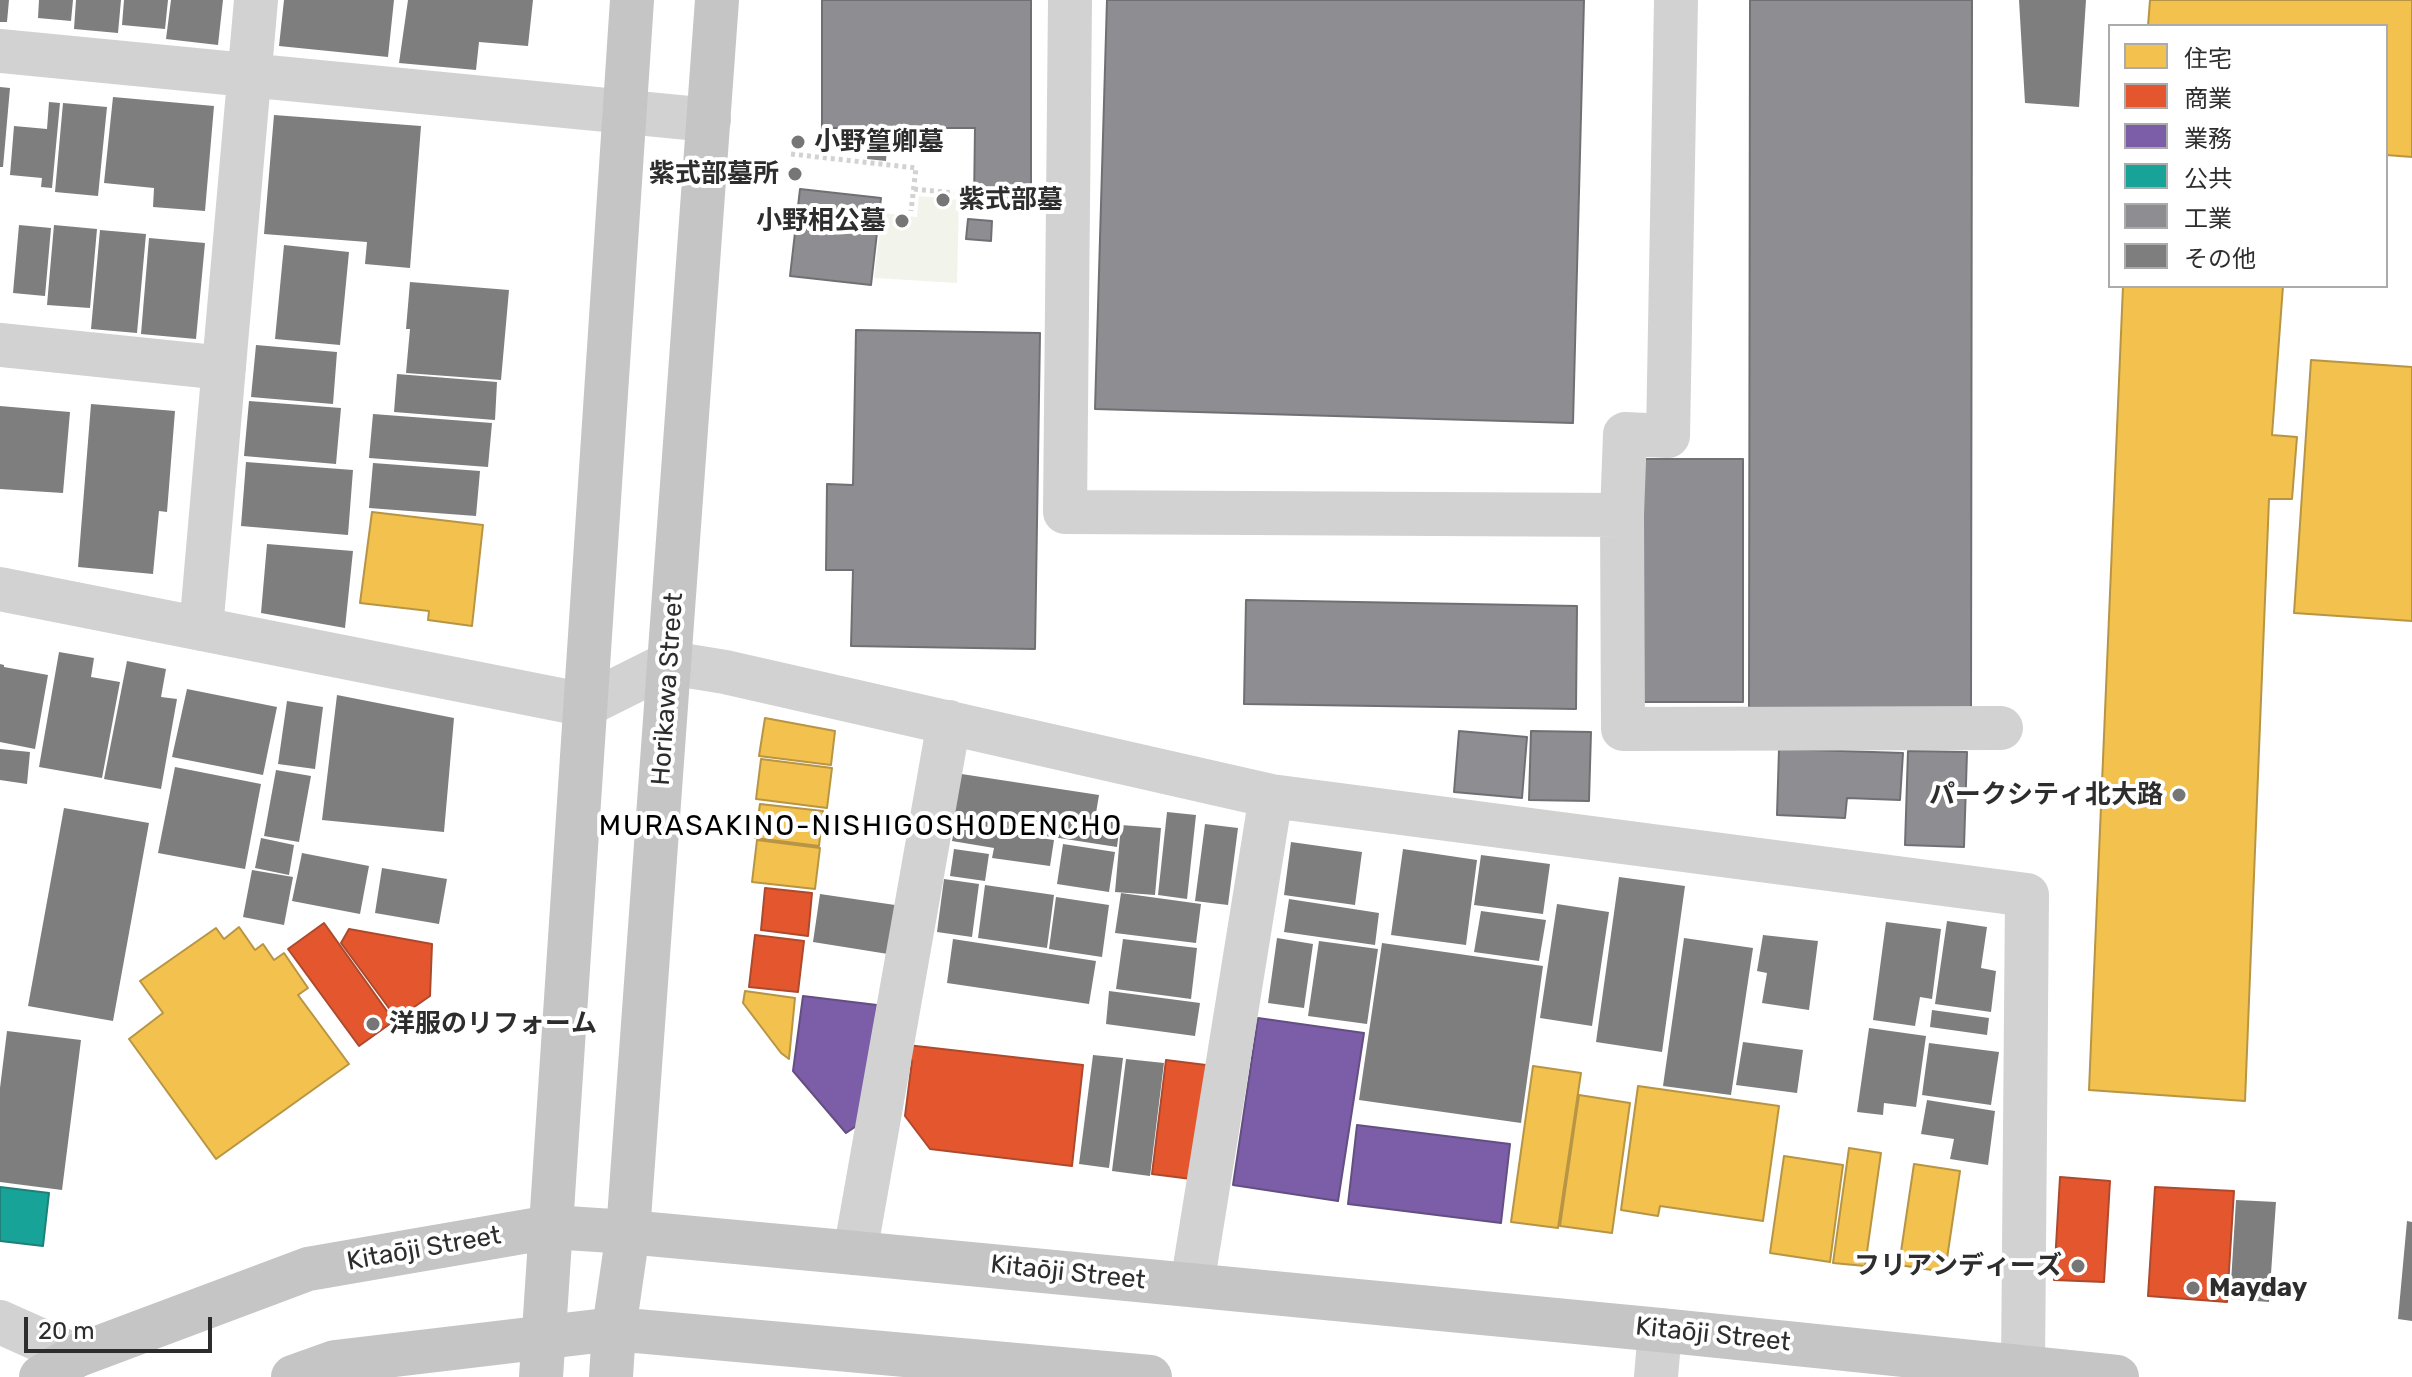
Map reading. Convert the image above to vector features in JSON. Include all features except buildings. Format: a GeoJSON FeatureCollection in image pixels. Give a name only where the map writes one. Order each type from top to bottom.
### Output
{"type":"FeatureCollection","features":[{"type":"Feature","properties":{"kind":"main road"},"geometry":{"type":"LineString","coordinates":[[542,1358],[632,0]]}},
{"type":"Feature","properties":{"kind":"main road","name":"Horikawa Street"},"geometry":{"type":"LineString","coordinates":[[611,1377],[614,1329],[628,1232],[717,0]]}},
{"type":"Feature","properties":{"kind":"main road","name":"Kitaōji Street"},"geometry":{"type":"LineString","coordinates":[[59,1367],[308,1269],[551,1227],[1192,1285],[2117,1377]]}},
{"type":"Feature","properties":{"kind":"main road"},"geometry":{"type":"LineString","coordinates":[[293,1377],[335,1362],[542,1358],[614,1329],[824,1362],[1150,1377]]}},
{"type":"Feature","properties":{"kind":"street"},"geometry":{"type":"LineString","coordinates":[[201,629],[256,0]]}},
{"type":"Feature","properties":{"kind":"street"},"geometry":{"type":"LineString","coordinates":[[1070,0],[1065,512],[1622,515]]}},
{"type":"Feature","properties":{"kind":"street"},"geometry":{"type":"LineString","coordinates":[[1676,0],[1668,436],[1625,434],[1622,515],[1623,729],[2001,728]]}},
{"type":"Feature","properties":{"kind":"street"},"geometry":{"type":"LineString","coordinates":[[0,51],[709,120]]}},
{"type":"Feature","properties":{"kind":"street"},"geometry":{"type":"LineString","coordinates":[[0,345],[224,368]]}},
{"type":"Feature","properties":{"kind":"street"},"geometry":{"type":"LineString","coordinates":[[0,589],[586,705],[670,663],[725,672],[1271,796],[2027,895],[2023,1367]]}},
{"type":"Feature","properties":{"kind":"street"},"geometry":{"type":"LineString","coordinates":[[855,1253],[949,722]]}},
{"type":"Feature","properties":{"kind":"street"},"geometry":{"type":"LineString","coordinates":[[1192,1285],[1271,796]]}},
{"type":"Feature","properties":{"kind":"street"},"geometry":{"type":"LineString","coordinates":[[0,1322],[59,1367]]}},
{"type":"Feature","properties":{"kind":"street"},"geometry":{"type":"LineString","coordinates":[[1656,1377],[1660,1330]]}},
{"type":"Feature","properties":{"kind":"path"},"geometry":{"type":"LineString","coordinates":[[791,154],[916,168],[911,211]]}},
{"type":"Feature","properties":{"kind":"path"},"geometry":{"type":"LineString","coordinates":[[914,189],[954,193]]}},
{"type":"Feature","properties":{"kind":"shaded area"},"geometry":{"type":"Polygon","coordinates":[[[919,196],[959,200],[957,283],[874,278],[882,213],[917,217],[919,196]]]}},
{"type":"Feature","properties":{"kind":"place","name":"小野篁卿墓"},"geometry":{"type":"Point","coordinates":[798,142]}},
{"type":"Feature","properties":{"kind":"place","name":"紫式部墓所"},"geometry":{"type":"Point","coordinates":[795,174]}},
{"type":"Feature","properties":{"kind":"place","name":"紫式部墓"},"geometry":{"type":"Point","coordinates":[943,200]}},
{"type":"Feature","properties":{"kind":"place","name":"小野相公墓"},"geometry":{"type":"Point","coordinates":[902,221]}},
{"type":"Feature","properties":{"kind":"place","name":"パークシティ北大路"},"geometry":{"type":"Point","coordinates":[2179,795]}},
{"type":"Feature","properties":{"kind":"place","name":"洋服のリフォーム"},"geometry":{"type":"Point","coordinates":[373,1024]}},
{"type":"Feature","properties":{"kind":"place","name":"フリアンディーズ"},"geometry":{"type":"Point","coordinates":[2078,1266]}},
{"type":"Feature","properties":{"kind":"place","name":"Mayday"},"geometry":{"type":"Point","coordinates":[2193,1288]}},
{"type":"Feature","properties":{"kind":"district","name":"MURASAKINO-NISHIGOSHODENCHO"},"geometry":{"type":"Point","coordinates":[861,827]}}]}
